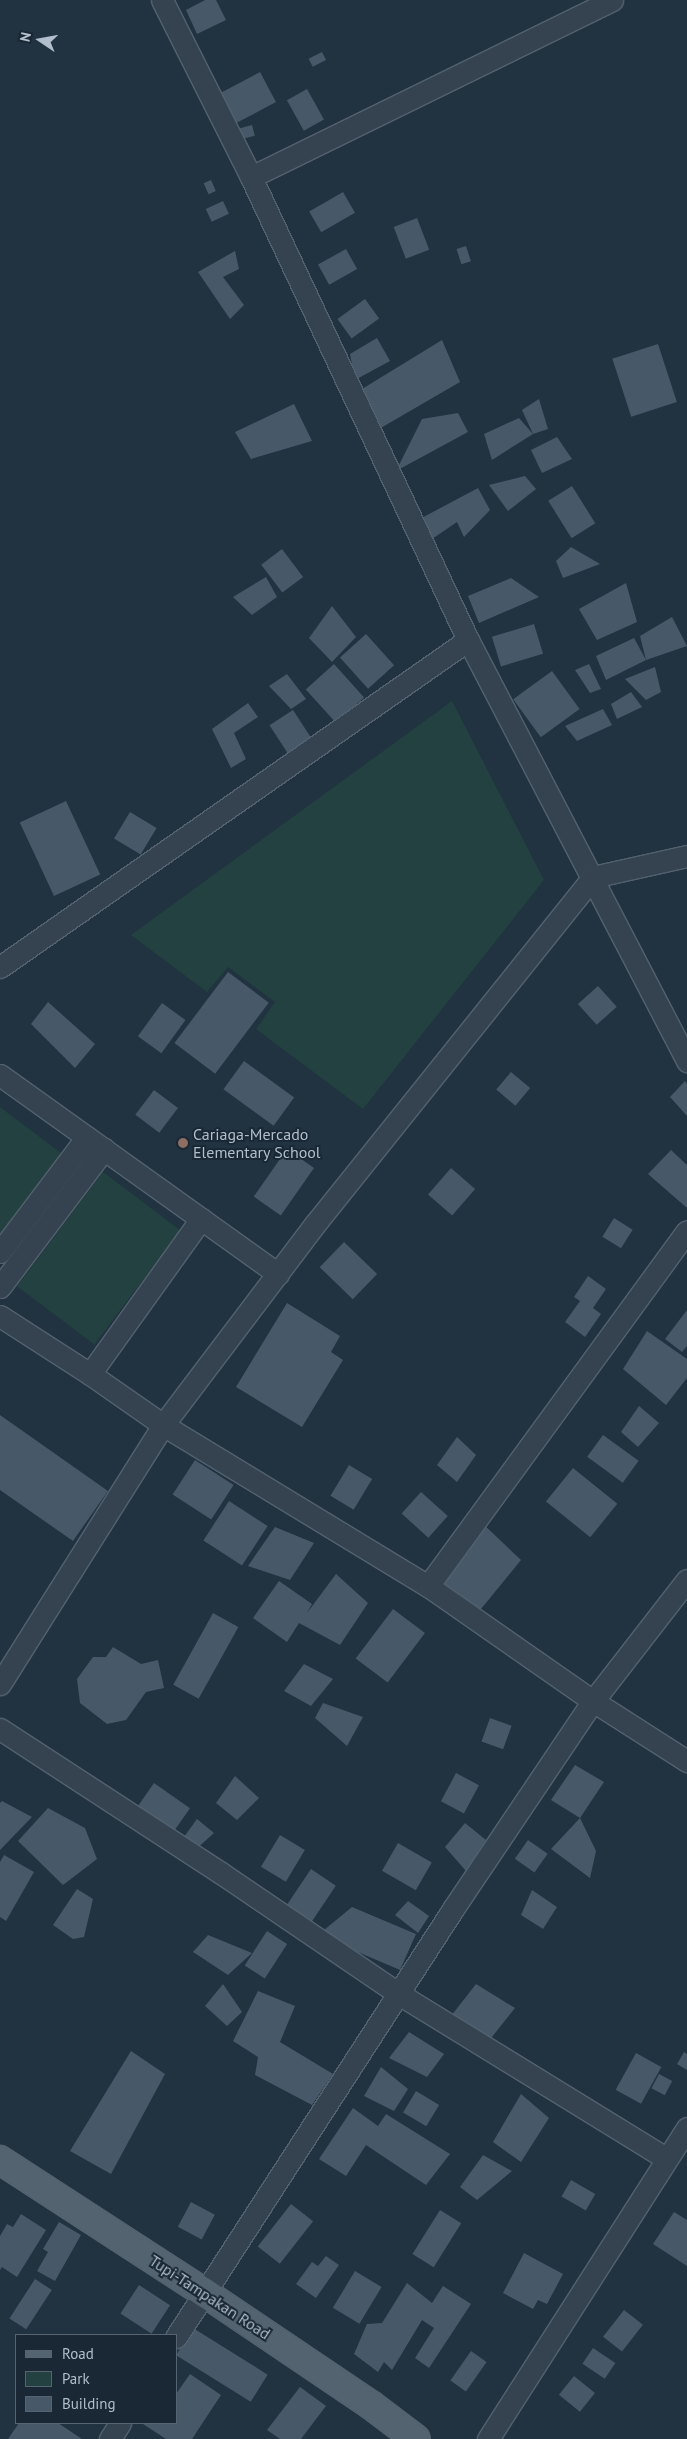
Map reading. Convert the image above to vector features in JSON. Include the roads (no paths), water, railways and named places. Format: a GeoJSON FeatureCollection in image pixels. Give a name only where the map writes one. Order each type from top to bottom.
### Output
{"type":"FeatureCollection","features":[{"type":"Feature","properties":{"kind":"main road","name":"Tupi-Tampakan Road"},"geometry":{"type":"LineString","coordinates":[[0,2160],[205,2293],[371,2405],[416,2439]]}},
{"type":"Feature","properties":{"kind":"street"},"geometry":{"type":"LineString","coordinates":[[162,0],[251,177],[468,640],[687,1061]]}},
{"type":"Feature","properties":{"kind":"street"},"geometry":{"type":"LineString","coordinates":[[251,177],[612,0]]}},
{"type":"Feature","properties":{"kind":"street"},"geometry":{"type":"LineString","coordinates":[[0,967],[468,640]]}},
{"type":"Feature","properties":{"kind":"street"},"geometry":{"type":"LineString","coordinates":[[0,1684],[163,1425],[278,1274],[593,878],[687,856]]}},
{"type":"Feature","properties":{"kind":"street"},"geometry":{"type":"LineString","coordinates":[[0,1075],[278,1274]]}},
{"type":"Feature","properties":{"kind":"street"},"geometry":{"type":"LineString","coordinates":[[0,1252],[95,1143]]}},
{"type":"Feature","properties":{"kind":"street"},"geometry":{"type":"LineString","coordinates":[[0,1287],[95,1143]]}},
{"type":"Feature","properties":{"kind":"street"},"geometry":{"type":"LineString","coordinates":[[90,1374],[201,1219]]}},
{"type":"Feature","properties":{"kind":"street"},"geometry":{"type":"LineString","coordinates":[[428,1586],[687,1231]]}},
{"type":"Feature","properties":{"kind":"street"},"geometry":{"type":"LineString","coordinates":[[0,1316],[90,1374],[163,1425],[428,1586],[593,1701],[687,1761]]}},
{"type":"Feature","properties":{"kind":"street"},"geometry":{"type":"LineString","coordinates":[[178,2334],[320,2113],[593,1701],[687,1580]]}},
{"type":"Feature","properties":{"kind":"street"},"geometry":{"type":"LineString","coordinates":[[0,1729],[221,1873],[399,1994],[666,2158]]}},
{"type":"Feature","properties":{"kind":"street"},"geometry":{"type":"LineString","coordinates":[[488,2439],[666,2158],[687,2128]]}},
{"type":"Feature","properties":{"kind":"street"},"geometry":{"type":"LineString","coordinates":[[110,2439],[119,2424]]}},
{"type":"Feature","properties":{"kind":"place","name":"Cariaga-Mercado Elementary School"},"geometry":{"type":"Point","coordinates":[183,1143]}}]}
